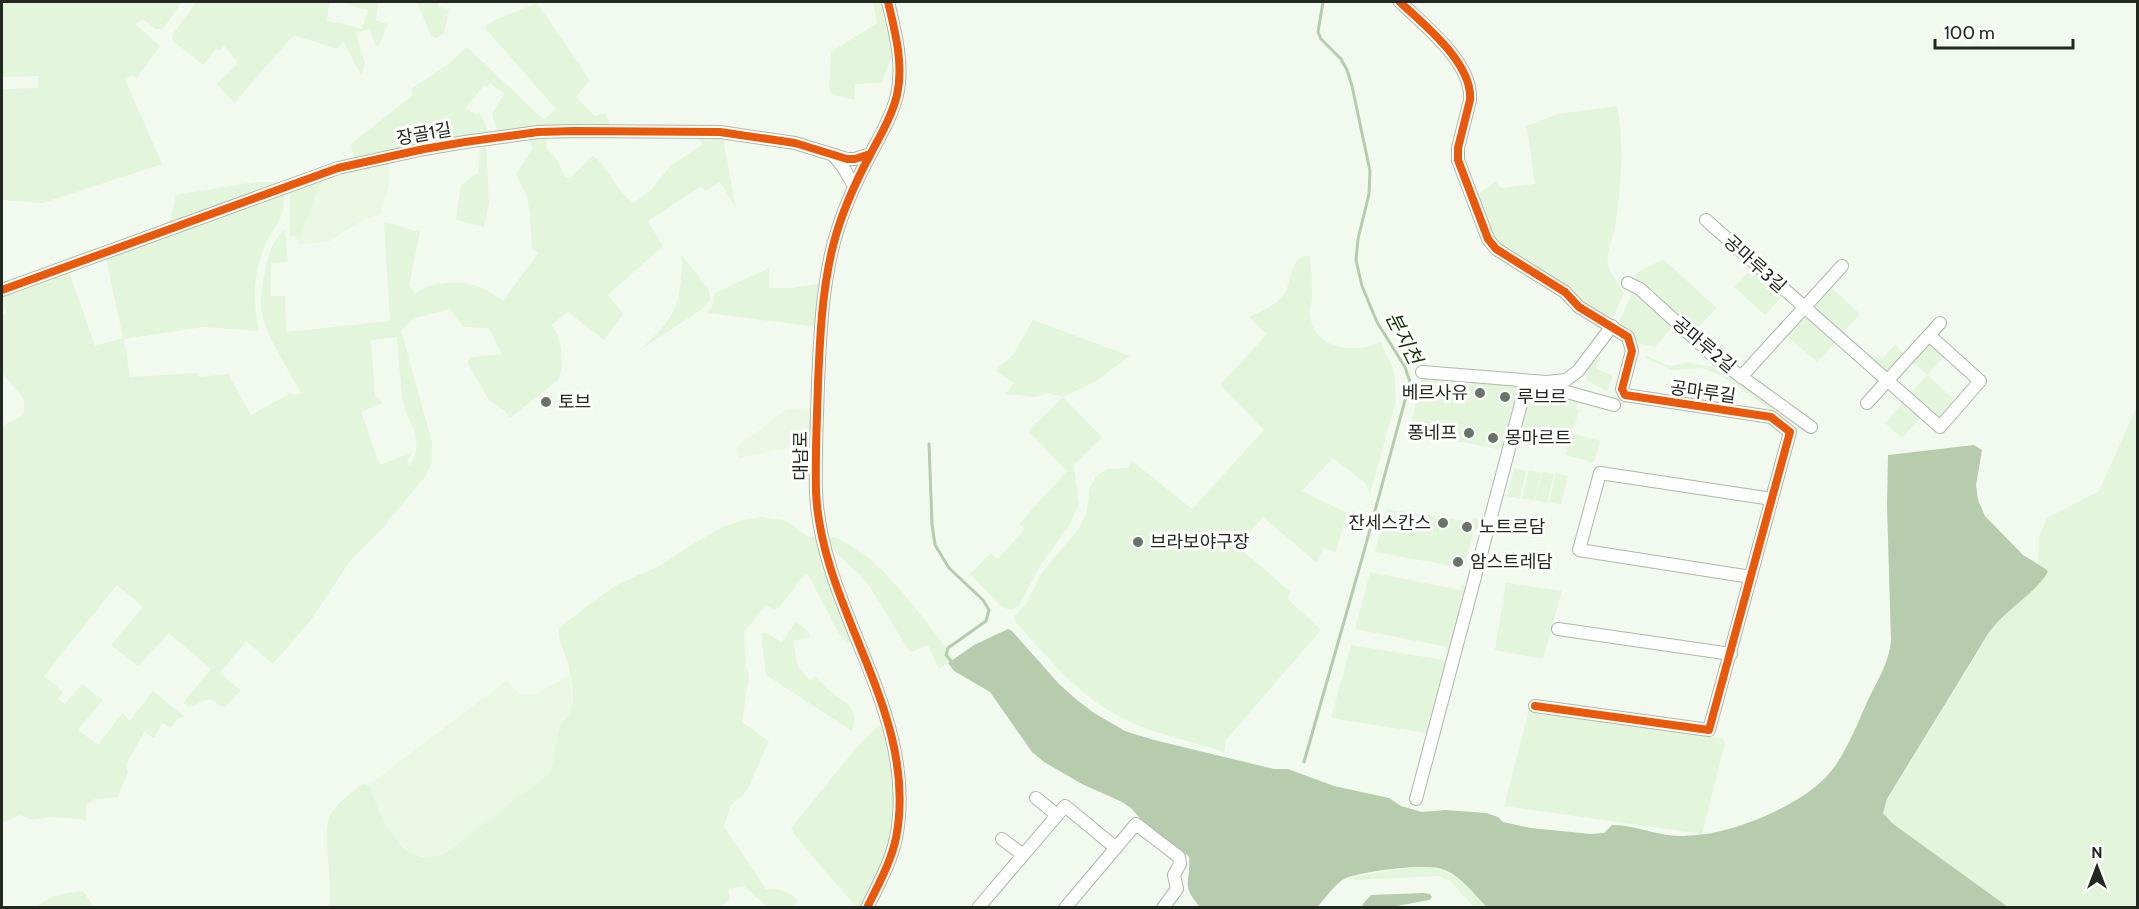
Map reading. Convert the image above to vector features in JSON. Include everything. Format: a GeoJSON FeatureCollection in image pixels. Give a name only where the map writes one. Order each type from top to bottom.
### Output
{"type":"FeatureCollection","features":[{"type":"Feature","properties":{"kind":"street","name":"대남로"},"geometry":{"type":"LineString","coordinates":[[867,908],[887,866],[895,839],[899,799],[897,767],[885,718],[821,535],[816,492],[816,444],[819,365],[826,284],[834,241],[854,186],[890,115],[898,85],[898,54],[888,2]]}},
{"type":"Feature","properties":{"kind":"street","name":"공마루길"},"geometry":{"type":"LineString","coordinates":[[1400,2],[1438,38],[1461,67],[1467,79],[1470,100],[1458,148],[1458,160],[1491,244],[1565,292],[1579,307],[1628,337],[1632,346],[1622,389],[1625,395],[1771,417],[1790,432],[1710,728],[1707,731],[1535,706]]}},
{"type":"Feature","properties":{"kind":"street","name":"장골1길"},"geometry":{"type":"LineString","coordinates":[[2,290],[316,175],[385,157],[455,144],[538,132],[697,132],[769,138],[855,159],[870,153]]}},
{"type":"Feature","properties":{"kind":"street"},"geometry":{"type":"LineString","coordinates":[[833,155],[854,186]]}},
{"type":"Feature","properties":{"kind":"street","name":"공마루3길"},"geometry":{"type":"LineString","coordinates":[[1706,220],[1940,427],[1980,381],[1929,335]]}},
{"type":"Feature","properties":{"kind":"street"},"geometry":{"type":"LineString","coordinates":[[1741,377],[1842,266]]}},
{"type":"Feature","properties":{"kind":"street","name":"공마루2길"},"geometry":{"type":"LineString","coordinates":[[1628,283],[1640,289],[1692,337],[1741,377],[1811,427]]}},
{"type":"Feature","properties":{"kind":"street"},"geometry":{"type":"LineString","coordinates":[[1867,404],[1940,323]]}},
{"type":"Feature","properties":{"kind":"street"},"geometry":{"type":"LineString","coordinates":[[1422,372],[1558,382],[1572,376],[1584,364],[1612,326]]}},
{"type":"Feature","properties":{"kind":"street"},"geometry":{"type":"LineString","coordinates":[[1527,381],[1614,405]]}},
{"type":"Feature","properties":{"kind":"street"},"geometry":{"type":"LineString","coordinates":[[1416,799],[1527,381]]}},
{"type":"Feature","properties":{"kind":"street"},"geometry":{"type":"LineString","coordinates":[[1751,577],[1579,550],[1600,473],[1772,499]]}},
{"type":"Feature","properties":{"kind":"street"},"geometry":{"type":"LineString","coordinates":[[1558,629],[1731,654]]}},
{"type":"Feature","properties":{"kind":"street"},"geometry":{"type":"LineString","coordinates":[[1036,798],[1057,815]]}},
{"type":"Feature","properties":{"kind":"street"},"geometry":{"type":"LineString","coordinates":[[986,905],[1023,855],[1065,806],[1116,848]]}},
{"type":"Feature","properties":{"kind":"street"},"geometry":{"type":"LineString","coordinates":[[1065,908],[1136,824],[1179,857],[1180,864],[1174,875],[1177,889],[1163,908]]}},
{"type":"Feature","properties":{"kind":"street"},"geometry":{"type":"LineString","coordinates":[[1002,839],[1023,855]]}},
{"type":"Feature","properties":{"kind":"shaded area"},"geometry":{"type":"Polygon","coordinates":[[[2,2],[182,2],[163,29],[155,29],[143,19],[135,24],[160,46],[136,79],[133,75],[125,79],[162,164],[43,203],[2,200],[2,89],[38,88],[38,76],[2,77],[2,2]]]}},
{"type":"Feature","properties":{"kind":"shaded area"},"geometry":{"type":"Polygon","coordinates":[[[196,2],[329,2],[327,21],[362,29],[368,10],[339,2],[378,2],[376,21],[388,24],[379,45],[376,46],[370,29],[356,33],[365,64],[361,75],[343,41],[337,49],[294,35],[234,103],[217,84],[237,64],[224,46],[219,50],[217,48],[203,65],[172,40],[173,34],[196,2]]]}},
{"type":"Feature","properties":{"kind":"shaded area"},"geometry":{"type":"Polygon","coordinates":[[[417,2],[439,2],[439,7],[449,9],[444,33],[437,38],[431,36],[417,2]]]}},
{"type":"Feature","properties":{"kind":"shaded area"},"geometry":{"type":"Polygon","coordinates":[[[873,2],[881,2],[891,51],[891,60],[881,83],[855,84],[855,100],[832,95],[829,89],[831,52],[877,23],[873,2]]]}},
{"type":"Feature","properties":{"kind":"shaded area"},"geometry":{"type":"Polygon","coordinates":[[[537,3],[590,80],[576,97],[595,116],[605,113],[611,126],[546,126],[497,131],[492,114],[504,94],[490,83],[487,87],[484,85],[466,108],[483,118],[488,132],[354,158],[351,144],[413,95],[411,89],[446,66],[467,47],[544,120],[556,109],[485,28],[493,21],[537,3]]]}},
{"type":"Feature","properties":{"kind":"shaded area"},"geometry":{"type":"Polygon","coordinates":[[[1617,106],[1621,136],[1620,182],[1608,264],[1624,293],[1612,320],[1609,320],[1581,304],[1498,243],[1492,237],[1476,195],[1496,182],[1501,188],[1535,184],[1527,128],[1524,127],[1558,114],[1617,106]]]}},
{"type":"Feature","properties":{"kind":"shaded area"},"geometry":{"type":"Polygon","coordinates":[[[546,137],[547,150],[556,159],[566,178],[570,178],[592,155],[603,166],[622,193],[634,203],[652,189],[670,166],[703,144],[697,137],[723,138],[736,208],[720,182],[705,191],[702,186],[648,221],[663,246],[608,295],[623,314],[604,340],[568,312],[551,325],[557,333],[561,349],[562,366],[558,380],[510,418],[505,411],[489,400],[467,362],[471,357],[502,354],[489,328],[463,327],[450,309],[415,318],[401,330],[432,442],[431,465],[425,477],[381,530],[350,561],[311,620],[273,664],[246,641],[220,673],[241,691],[225,707],[208,700],[190,708],[183,703],[211,669],[169,633],[138,666],[111,645],[143,607],[117,585],[44,676],[63,692],[58,699],[65,704],[82,684],[103,700],[78,730],[98,745],[122,713],[130,720],[153,691],[185,717],[177,719],[171,728],[162,723],[154,738],[144,732],[126,765],[128,772],[118,797],[95,799],[86,805],[86,821],[51,817],[34,820],[20,815],[2,823],[2,426],[23,415],[24,401],[2,370],[2,317],[6,313],[2,297],[69,271],[95,346],[123,338],[106,258],[284,193],[283,211],[264,248],[256,278],[255,300],[259,331],[204,327],[124,339],[130,377],[197,373],[199,377],[228,374],[251,415],[291,393],[295,395],[301,393],[271,339],[261,308],[267,260],[284,229],[288,262],[271,263],[271,296],[285,296],[286,332],[390,321],[384,222],[420,232],[409,286],[415,293],[429,286],[455,282],[489,291],[503,301],[538,253],[532,249],[527,197],[516,174],[532,149],[530,138],[546,137]],[[397,337],[371,340],[375,396],[382,403],[361,412],[380,465],[412,452],[407,462],[410,466],[417,444],[414,428],[404,405],[397,337]]]}},
{"type":"Feature","properties":{"kind":"shaded area"},"geometry":{"type":"Polygon","coordinates":[[[486,143],[489,203],[484,227],[456,220],[461,185],[478,173],[480,144],[486,143]]]}},
{"type":"Feature","properties":{"kind":"shaded area"},"geometry":{"type":"Polygon","coordinates":[[[389,162],[390,181],[381,214],[363,220],[328,242],[298,244],[295,237],[301,234],[318,187],[323,180],[389,162]]]}},
{"type":"Feature","properties":{"kind":"shaded area"},"geometry":{"type":"Polygon","coordinates":[[[323,180],[301,235],[290,237],[290,191],[323,180]]]}},
{"type":"Feature","properties":{"kind":"shaded area"},"geometry":{"type":"Polygon","coordinates":[[[255,182],[280,182],[170,222],[176,195],[255,182]]]}},
{"type":"Feature","properties":{"kind":"shaded area"},"geometry":{"type":"Polygon","coordinates":[[[681,254],[709,290],[710,300],[704,308],[641,349],[658,333],[674,310],[680,290],[681,254]]]}},
{"type":"Feature","properties":{"kind":"shaded area"},"geometry":{"type":"Polygon","coordinates":[[[1302,256],[1310,256],[1312,299],[1310,313],[1312,325],[1318,335],[1336,346],[1347,348],[1370,346],[1380,342],[1394,370],[1396,401],[1370,494],[1365,483],[1333,458],[1302,491],[1347,513],[1336,552],[1323,548],[1317,563],[1263,517],[1238,547],[1291,592],[1287,598],[1321,630],[1226,740],[1224,752],[1151,730],[1111,712],[1067,677],[1015,622],[1014,616],[1026,604],[1042,572],[1078,530],[1087,511],[1090,487],[1096,476],[1107,469],[1128,468],[1131,460],[1192,509],[1264,430],[1220,385],[1267,334],[1249,317],[1280,299],[1287,289],[1294,265],[1302,256]]]}},
{"type":"Feature","properties":{"kind":"shaded area"},"geometry":{"type":"Polygon","coordinates":[[[1663,259],[1717,308],[1693,333],[1635,279],[1636,273],[1663,259]]]}},
{"type":"Feature","properties":{"kind":"shaded area"},"geometry":{"type":"Polygon","coordinates":[[[1753,267],[1784,294],[1765,315],[1734,287],[1753,267]]]}},
{"type":"Feature","properties":{"kind":"shaded area"},"geometry":{"type":"Polygon","coordinates":[[[769,268],[769,288],[792,288],[822,283],[817,327],[707,313],[712,307],[715,293],[769,268]]]}},
{"type":"Feature","properties":{"kind":"shaded area"},"geometry":{"type":"Polygon","coordinates":[[[1830,286],[1860,314],[1841,335],[1814,311],[1813,304],[1830,286]]]}},
{"type":"Feature","properties":{"kind":"shaded area"},"geometry":{"type":"Polygon","coordinates":[[[1639,293],[1673,326],[1655,347],[1639,343],[1627,328],[1619,323],[1631,295],[1639,293]]]}},
{"type":"Feature","properties":{"kind":"shaded area"},"geometry":{"type":"Polygon","coordinates":[[[1808,316],[1837,341],[1817,362],[1786,335],[1802,317],[1808,316]]]}},
{"type":"Feature","properties":{"kind":"shaded area"},"geometry":{"type":"Polygon","coordinates":[[[1033,320],[1130,356],[1096,381],[1063,397],[1049,393],[1035,397],[1005,394],[1014,383],[995,370],[1013,355],[1033,320]]]}},
{"type":"Feature","properties":{"kind":"shaded area"},"geometry":{"type":"Polygon","coordinates":[[[1932,343],[1946,354],[1927,375],[1911,361],[1926,344],[1932,343]]]}},
{"type":"Feature","properties":{"kind":"shaded area"},"geometry":{"type":"Polygon","coordinates":[[[1895,345],[1905,355],[1890,373],[1885,373],[1872,362],[1878,355],[1882,359],[1895,345]]]}},
{"type":"Feature","properties":{"kind":"shaded area"},"geometry":{"type":"Polygon","coordinates":[[[1600,356],[1596,368],[1613,376],[1607,391],[1586,380],[1589,367],[1600,356]]]}},
{"type":"Feature","properties":{"kind":"shaded area"},"geometry":{"type":"Polygon","coordinates":[[[1647,356],[1670,366],[1688,363],[1723,368],[1816,435],[1802,431],[1776,410],[1770,409],[1720,375],[1702,368],[1673,370],[1645,358],[1647,356]]]}},
{"type":"Feature","properties":{"kind":"shaded area"},"geometry":{"type":"Polygon","coordinates":[[[1927,375],[1958,403],[1942,420],[1935,419],[1908,396],[1927,375]]]}},
{"type":"Feature","properties":{"kind":"shaded area"},"geometry":{"type":"Polygon","coordinates":[[[1425,377],[1473,385],[1475,380],[1518,384],[1520,388],[1503,447],[1497,449],[1456,441],[1457,437],[1432,431],[1430,436],[1428,432],[1412,428],[1421,380],[1425,377]]]}},
{"type":"Feature","properties":{"kind":"shaded area"},"geometry":{"type":"Polygon","coordinates":[[[1531,387],[1579,399],[1576,409],[1579,410],[1572,433],[1600,441],[1594,463],[1566,455],[1567,449],[1521,436],[1517,449],[1513,448],[1531,387]]]}},
{"type":"Feature","properties":{"kind":"shaded area"},"geometry":{"type":"Polygon","coordinates":[[[1063,397],[1102,437],[1074,465],[1079,504],[1070,524],[1040,566],[1019,606],[1011,610],[1002,607],[970,574],[991,553],[998,559],[1025,529],[1019,524],[1067,471],[1028,431],[1063,397]]]}},
{"type":"Feature","properties":{"kind":"shaded area"},"geometry":{"type":"Polygon","coordinates":[[[1904,402],[1921,417],[1902,438],[1885,423],[1904,402]]]}},
{"type":"Feature","properties":{"kind":"shaded area"},"geometry":{"type":"Polygon","coordinates":[[[2137,406],[2137,907],[2008,907],[1892,823],[1883,813],[1883,807],[1995,624],[2048,573],[2038,563],[2039,537],[2047,518],[2099,491],[2137,406]]]}},
{"type":"Feature","properties":{"kind":"shaded area"},"geometry":{"type":"Polygon","coordinates":[[[814,408],[813,442],[739,458],[736,448],[787,409],[814,408]]]}},
{"type":"Feature","properties":{"kind":"shaded area"},"geometry":{"type":"Polygon","coordinates":[[[1974,445],[1982,450],[1976,485],[1978,500],[1985,516],[2023,555],[2048,572],[1988,634],[1887,799],[1883,813],[1892,823],[2008,907],[1487,907],[1466,885],[1449,872],[1434,867],[1409,867],[1379,870],[1346,878],[1334,887],[1317,907],[1200,907],[1188,888],[1189,857],[1185,853],[1146,825],[1131,808],[1122,802],[1082,784],[1044,762],[1032,752],[990,692],[954,671],[948,663],[974,645],[1008,629],[1059,684],[1094,713],[1125,731],[1154,740],[1274,769],[1288,769],[1334,786],[1389,798],[1401,806],[1422,812],[1445,810],[1486,813],[1498,817],[1503,822],[1531,828],[1591,834],[1604,833],[1612,825],[1674,836],[1717,832],[1766,816],[1796,800],[1822,781],[1843,754],[1882,672],[1891,641],[1887,505],[1888,455],[1974,445]]]}},
{"type":"Feature","properties":{"kind":"shaded area"},"geometry":{"type":"Polygon","coordinates":[[[1514,468],[1526,471],[1520,499],[1507,496],[1514,468]]]}},
{"type":"Feature","properties":{"kind":"shaded area"},"geometry":{"type":"Polygon","coordinates":[[[1529,470],[1541,473],[1534,501],[1522,498],[1529,470]]]}},
{"type":"Feature","properties":{"kind":"shaded area"},"geometry":{"type":"Polygon","coordinates":[[[1542,472],[1554,474],[1547,503],[1535,500],[1542,472]]]}},
{"type":"Feature","properties":{"kind":"shaded area"},"geometry":{"type":"Polygon","coordinates":[[[1556,473],[1568,476],[1561,505],[1549,502],[1556,473]]]}},
{"type":"Feature","properties":{"kind":"shaded area"},"geometry":{"type":"Polygon","coordinates":[[[1386,509],[1473,522],[1474,517],[1483,521],[1482,532],[1474,530],[1464,568],[1375,552],[1386,509]]]}},
{"type":"Feature","properties":{"kind":"shaded area"},"geometry":{"type":"Polygon","coordinates":[[[761,517],[784,520],[807,536],[817,538],[855,645],[846,642],[839,634],[808,574],[804,575],[779,608],[773,609],[766,605],[744,632],[746,667],[749,675],[742,722],[769,741],[748,788],[730,806],[724,827],[766,889],[784,891],[792,895],[798,902],[793,907],[767,907],[744,886],[728,889],[730,899],[721,907],[329,907],[328,822],[331,814],[345,798],[362,784],[369,785],[384,821],[400,844],[421,857],[433,857],[447,852],[549,774],[560,726],[570,712],[573,700],[569,668],[559,639],[559,628],[616,586],[657,567],[706,536],[746,519],[761,517]]]}},
{"type":"Feature","properties":{"kind":"shaded area"},"geometry":{"type":"Polygon","coordinates":[[[833,537],[868,557],[884,572],[915,607],[954,658],[939,669],[928,645],[912,652],[909,651],[870,587],[830,547],[829,540],[833,537]]]}},
{"type":"Feature","properties":{"kind":"shaded area"},"geometry":{"type":"Polygon","coordinates":[[[1370,572],[1460,590],[1462,584],[1466,588],[1450,650],[1446,653],[1447,647],[1355,629],[1370,572]]]}},
{"type":"Feature","properties":{"kind":"shaded area"},"geometry":{"type":"Polygon","coordinates":[[[1506,583],[1562,591],[1543,659],[1495,650],[1506,583]]]}},
{"type":"Feature","properties":{"kind":"shaded area"},"geometry":{"type":"Polygon","coordinates":[[[796,622],[809,632],[810,637],[793,641],[798,667],[810,680],[815,676],[849,706],[854,716],[852,731],[766,675],[761,634],[764,632],[782,642],[796,622]]]}},
{"type":"Feature","properties":{"kind":"shaded area"},"geometry":{"type":"Polygon","coordinates":[[[1351,645],[1444,660],[1445,664],[1426,733],[1331,718],[1351,645]]]}},
{"type":"Feature","properties":{"kind":"shaded area"},"geometry":{"type":"Polygon","coordinates":[[[570,675],[572,708],[562,720],[558,730],[549,774],[447,852],[431,858],[412,854],[393,836],[375,805],[369,785],[507,680],[519,694],[533,695],[570,675]]]}},
{"type":"Feature","properties":{"kind":"shaded area"},"geometry":{"type":"Polygon","coordinates":[[[1529,710],[1723,739],[1725,743],[1702,834],[1504,806],[1529,710]]]}},
{"type":"Feature","properties":{"kind":"shaded area"},"geometry":{"type":"Polygon","coordinates":[[[878,726],[884,726],[890,757],[895,805],[894,821],[892,837],[882,867],[862,907],[856,907],[796,837],[791,828],[857,747],[878,726]]]}},
{"type":"Feature","properties":{"kind":"shaded area"},"geometry":{"type":"Polygon","coordinates":[[[1427,867],[1454,876],[1487,907],[1474,907],[1449,880],[1439,876],[1355,880],[1346,878],[1399,869],[1427,867]]]}},
{"type":"Feature","properties":{"kind":"shaded area"},"geometry":{"type":"Polygon","coordinates":[[[83,891],[94,907],[36,907],[58,895],[83,891]]]}},
{"type":"Feature","properties":{"kind":"shaded area"},"geometry":{"type":"Polygon","coordinates":[[[1424,893],[1432,897],[1429,900],[1391,907],[1364,907],[1362,905],[1371,895],[1424,893]]]}},
{"type":"Feature","properties":{"kind":"waterway","name":"분지천"},"geometry":{"type":"LineString","coordinates":[[1304,762],[1410,382],[1405,367],[1377,322],[1362,286],[1356,260],[1358,239],[1369,194],[1370,171],[1347,70],[1341,59],[1321,39],[1318,32],[1323,2]]}},
{"type":"Feature","properties":{"kind":"waterway"},"geometry":{"type":"LineString","coordinates":[[929,444],[935,545],[949,568],[983,600],[989,610],[986,621],[948,648],[946,655],[951,661]]}},
{"type":"Feature","properties":{"kind":"cycle path"},"geometry":{"type":"LineString","coordinates":[[867,908],[894,847],[900,793],[894,749],[883,706],[834,579],[822,536],[816,492],[816,451],[821,330],[830,259],[845,209],[889,118],[899,84],[898,48],[888,2]]}},
{"type":"Feature","properties":{"kind":"cycle path"},"geometry":{"type":"LineString","coordinates":[[1400,2],[1445,46],[1464,72],[1469,86],[1470,100],[1458,148],[1458,160],[1488,239],[1496,249],[1565,292],[1579,307],[1628,337],[1632,351],[1622,389],[1625,395],[1771,417],[1790,432],[1709,730],[1535,706]]}},
{"type":"Feature","properties":{"kind":"cycle path"},"geometry":{"type":"LineString","coordinates":[[2,290],[338,168],[465,142],[538,132],[720,132],[795,143],[847,159],[870,154]]}},
{"type":"Feature","properties":{"kind":"place","name":"베르사유"},"geometry":{"type":"Point","coordinates":[1480,393]}},
{"type":"Feature","properties":{"kind":"place","name":"루브르"},"geometry":{"type":"Point","coordinates":[1505,397]}},
{"type":"Feature","properties":{"kind":"place","name":"토브"},"geometry":{"type":"Point","coordinates":[546,402]}},
{"type":"Feature","properties":{"kind":"place","name":"퐁네프"},"geometry":{"type":"Point","coordinates":[1469,433]}},
{"type":"Feature","properties":{"kind":"place","name":"몽마르트"},"geometry":{"type":"Point","coordinates":[1493,438]}},
{"type":"Feature","properties":{"kind":"place","name":"잔세스칸스"},"geometry":{"type":"Point","coordinates":[1443,523]}},
{"type":"Feature","properties":{"kind":"place","name":"노트르담"},"geometry":{"type":"Point","coordinates":[1467,527]}},
{"type":"Feature","properties":{"kind":"place","name":"브라보야구장"},"geometry":{"type":"Point","coordinates":[1138,542]}},
{"type":"Feature","properties":{"kind":"place","name":"암스트레담"},"geometry":{"type":"Point","coordinates":[1458,562]}}]}
